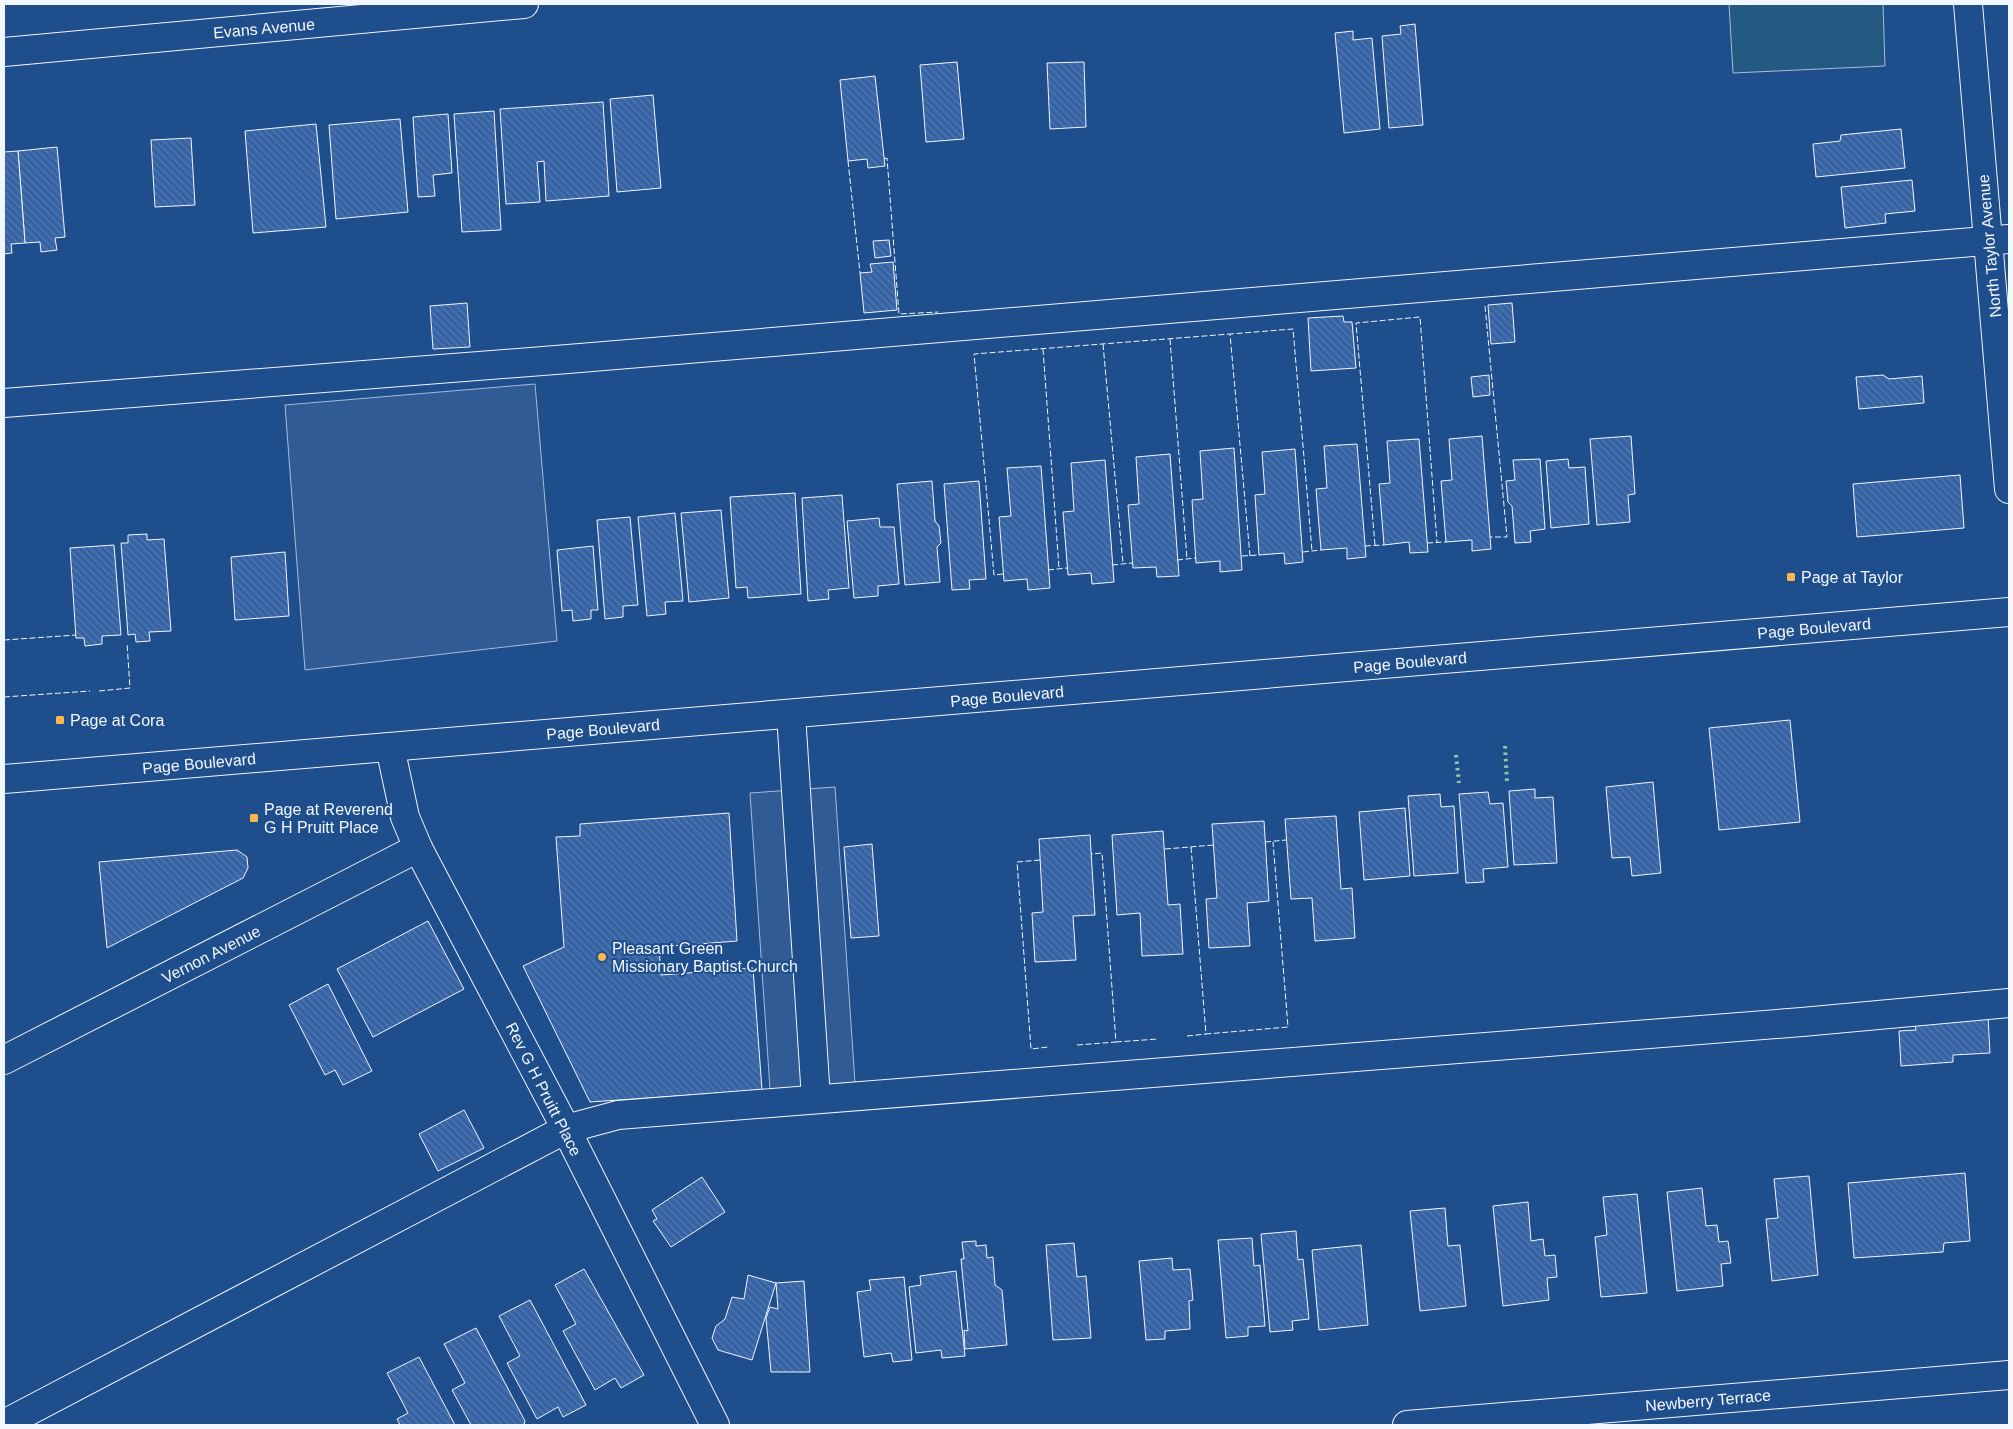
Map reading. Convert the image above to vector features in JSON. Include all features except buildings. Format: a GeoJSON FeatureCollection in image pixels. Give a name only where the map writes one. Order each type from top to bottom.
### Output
{"type":"FeatureCollection","features":[{"type":"Feature","properties":{"kind":"street","name":"Evans Avenue"},"geometry":{"type":"LineString","coordinates":[[4,52],[524,4]]}},
{"type":"Feature","properties":{"kind":"street","name":"North Taylor Avenue"},"geometry":{"type":"LineString","coordinates":[[1968,4],[1999,240],[2009,489]]}},
{"type":"Feature","properties":{"kind":"street"},"geometry":{"type":"LineString","coordinates":[[4,403],[588,358],[1999,240]]}},
{"type":"Feature","properties":{"kind":"street","name":"Page Boulevard"},"geometry":{"type":"LineString","coordinates":[[4,779],[2009,612]]}},
{"type":"Feature","properties":{"kind":"street"},"geometry":{"type":"LineString","coordinates":[[791,714],[816,1099]]}},
{"type":"Feature","properties":{"kind":"street","name":"Rev G H Pruitt Place"},"geometry":{"type":"LineString","coordinates":[[390,747],[405,817],[418,848],[566,1129],[715,1425]]}},
{"type":"Feature","properties":{"kind":"street","name":"Vernon Avenue"},"geometry":{"type":"LineString","coordinates":[[4,1060],[418,848]]}},
{"type":"Feature","properties":{"kind":"street"},"geometry":{"type":"LineString","coordinates":[[4,1424],[566,1129],[618,1115],[1802,1022],[2009,1003]]}},
{"type":"Feature","properties":{"kind":"street","name":"Newberry Terrace"},"geometry":{"type":"LineString","coordinates":[[1407,1425],[2009,1375]]}},
{"type":"Feature","properties":{"kind":"shaded area"},"geometry":{"type":"Polygon","coordinates":[[[1729,4],[1883,4],[1885,66],[1733,73],[1729,4]]]}},
{"type":"Feature","properties":{"kind":"shaded area"},"geometry":{"type":"Polygon","coordinates":[[[535,384],[557,641],[305,670],[285,405],[535,384]]]}},
{"type":"Feature","properties":{"kind":"shaded area"},"geometry":{"type":"Polygon","coordinates":[[[835,787],[855,1083],[770,1089],[750,793],[835,787]]]}},
{"type":"Feature","properties":{"kind":"hedge"},"geometry":{"type":"LineString","coordinates":[[1505,746],[1507,782]]}},
{"type":"Feature","properties":{"kind":"hedge"},"geometry":{"type":"LineString","coordinates":[[1456,755],[1459,783]]}},
{"type":"Feature","properties":{"kind":"fence"},"geometry":{"type":"LineString","coordinates":[[884,159],[887,158],[899,314],[938,312]]}},
{"type":"Feature","properties":{"kind":"fence"},"geometry":{"type":"LineString","coordinates":[[848,161],[860,273]]}},
{"type":"Feature","properties":{"kind":"fence"},"geometry":{"type":"LineString","coordinates":[[1485,306],[1507,537],[1490,537]]}},
{"type":"Feature","properties":{"kind":"fence"},"geometry":{"type":"LineString","coordinates":[[1375,545],[1356,323],[1420,317],[1437,542]]}},
{"type":"Feature","properties":{"kind":"fence"},"geometry":{"type":"LineString","coordinates":[[1250,556],[1230,334],[1293,329],[1312,551]]}},
{"type":"Feature","properties":{"kind":"fence"},"geometry":{"type":"LineString","coordinates":[[1003,574],[994,575],[974,354],[1230,334]]}},
{"type":"Feature","properties":{"kind":"fence"},"geometry":{"type":"LineString","coordinates":[[1170,339],[1187,559]]}},
{"type":"Feature","properties":{"kind":"fence"},"geometry":{"type":"LineString","coordinates":[[1103,344],[1123,564]]}},
{"type":"Feature","properties":{"kind":"fence"},"geometry":{"type":"LineString","coordinates":[[1043,349],[1059,568]]}},
{"type":"Feature","properties":{"kind":"fence"},"geometry":{"type":"LineString","coordinates":[[1427,543],[1446,542]]}},
{"type":"Feature","properties":{"kind":"fence"},"geometry":{"type":"LineString","coordinates":[[1365,546],[1384,545]]}},
{"type":"Feature","properties":{"kind":"fence"},"geometry":{"type":"LineString","coordinates":[[1303,552],[1321,550]]}},
{"type":"Feature","properties":{"kind":"fence"},"geometry":{"type":"LineString","coordinates":[[1242,556],[1259,555]]}},
{"type":"Feature","properties":{"kind":"fence"},"geometry":{"type":"LineString","coordinates":[[1177,560],[1196,558]]}},
{"type":"Feature","properties":{"kind":"fence"},"geometry":{"type":"LineString","coordinates":[[1112,565],[1132,563]]}},
{"type":"Feature","properties":{"kind":"fence"},"geometry":{"type":"LineString","coordinates":[[1048,570],[1067,568]]}},
{"type":"Feature","properties":{"kind":"fence"},"geometry":{"type":"LineString","coordinates":[[4,640],[76,635]]}},
{"type":"Feature","properties":{"kind":"fence"},"geometry":{"type":"LineString","coordinates":[[99,691],[130,688],[127,643]]}},
{"type":"Feature","properties":{"kind":"fence"},"geometry":{"type":"LineString","coordinates":[[4,697],[90,691]]}},
{"type":"Feature","properties":{"kind":"fence"},"geometry":{"type":"LineString","coordinates":[[1265,842],[1286,840]]}},
{"type":"Feature","properties":{"kind":"fence"},"geometry":{"type":"LineString","coordinates":[[1191,847],[1206,1034],[1288,1027],[1273,842]]}},
{"type":"Feature","properties":{"kind":"fence"},"geometry":{"type":"LineString","coordinates":[[1165,849],[1214,845]]}},
{"type":"Feature","properties":{"kind":"fence"},"geometry":{"type":"LineString","coordinates":[[1077,1045],[1116,1042],[1102,853],[1091,854]]}},
{"type":"Feature","properties":{"kind":"fence"},"geometry":{"type":"LineString","coordinates":[[1040,860],[1017,862],[1031,1049],[1048,1047]]}},
{"type":"Feature","properties":{"kind":"fence"},"geometry":{"type":"LineString","coordinates":[[1187,1036],[1206,1034]]}},
{"type":"Feature","properties":{"kind":"fence"},"geometry":{"type":"LineString","coordinates":[[1116,1042],[1158,1039]]}},
{"type":"Feature","properties":{"kind":"place","name":"Page at Taylor"},"geometry":{"type":"Point","coordinates":[1791,577]}},
{"type":"Feature","properties":{"kind":"place","name":"Page at Cora"},"geometry":{"type":"Point","coordinates":[60,720]}},
{"type":"Feature","properties":{"kind":"place","name":"Page at Reverend G H Pruitt Place"},"geometry":{"type":"Point","coordinates":[254,818]}},
{"type":"Feature","properties":{"kind":"place","name":"Pleasant Green Missionary Baptist Church"},"geometry":{"type":"Point","coordinates":[602,957]}}]}
